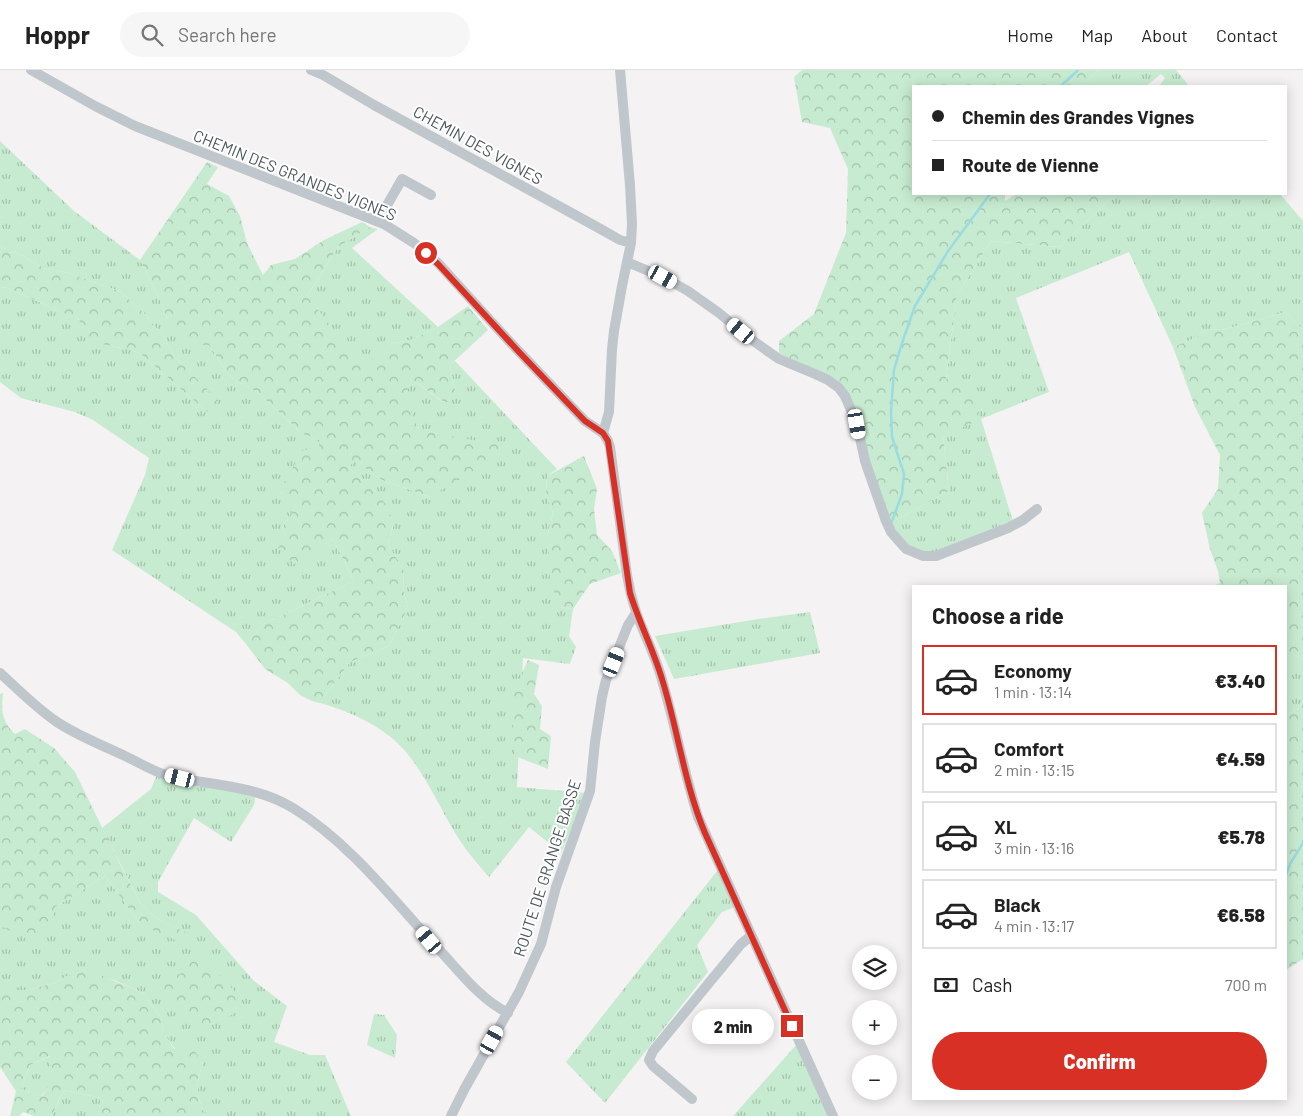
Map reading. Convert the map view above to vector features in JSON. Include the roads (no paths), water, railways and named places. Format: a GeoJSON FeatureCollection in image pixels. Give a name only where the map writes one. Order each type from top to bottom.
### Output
{"type":"FeatureCollection","features":[{"type":"Feature","properties":{"kind":"street","name":"CHEMIN DES GRANDES VIGNES"},"geometry":{"type":"LineString","coordinates":[[31,70],[135,126],[384,224],[414,243],[438,264],[585,421],[603,433]]}},
{"type":"Feature","properties":{"kind":"street","name":"CHEMIN DES VIGNES"},"geometry":{"type":"LineString","coordinates":[[311,70],[620,240],[631,243]]}},
{"type":"Feature","properties":{"kind":"street"},"geometry":{"type":"LineString","coordinates":[[620,70],[632,207],[631,243],[614,331],[609,412],[603,433],[610,447],[630,593],[662,678],[688,787],[698,817],[833,1116]]}},
{"type":"Feature","properties":{"kind":"street"},"geometry":{"type":"LineString","coordinates":[[378,222],[402,179],[431,195]]}},
{"type":"Feature","properties":{"kind":"street"},"geometry":{"type":"LineString","coordinates":[[627,262],[663,277],[688,291],[779,359],[822,377],[839,388],[845,396],[857,424],[865,461],[886,521],[891,532],[906,548],[922,556],[936,556],[1008,528],[1023,520],[1037,509]]}},
{"type":"Feature","properties":{"kind":"street","name":"ROUTE DE GRANGE BASSE"},"geometry":{"type":"LineString","coordinates":[[451,1116],[508,1013],[541,944],[556,886],[589,796],[595,742],[606,680],[628,625],[636,613]]}},
{"type":"Feature","properties":{"kind":"street"},"geometry":{"type":"LineString","coordinates":[[0,673],[56,722],[162,774],[221,784],[262,794],[293,808],[324,830],[346,849],[399,903],[429,940],[466,979],[488,1001],[508,1013]]}},
{"type":"Feature","properties":{"kind":"street"},"geometry":{"type":"LineString","coordinates":[[692,1099],[653,1066],[650,1060],[654,1050],[741,944],[751,936]]}},
{"type":"Feature","properties":{"kind":"waterway"},"geometry":{"type":"LineString","coordinates":[[1062,85],[1078,70]]}},
{"type":"Feature","properties":{"kind":"waterway"},"geometry":{"type":"LineString","coordinates":[[891,524],[902,494],[904,474],[892,437],[891,412],[894,370],[901,346],[915,306],[948,251],[989,195]]}},
{"type":"Feature","properties":{"kind":"waterway"},"geometry":{"type":"LineString","coordinates":[[1287,872],[1303,843]]}}]}
